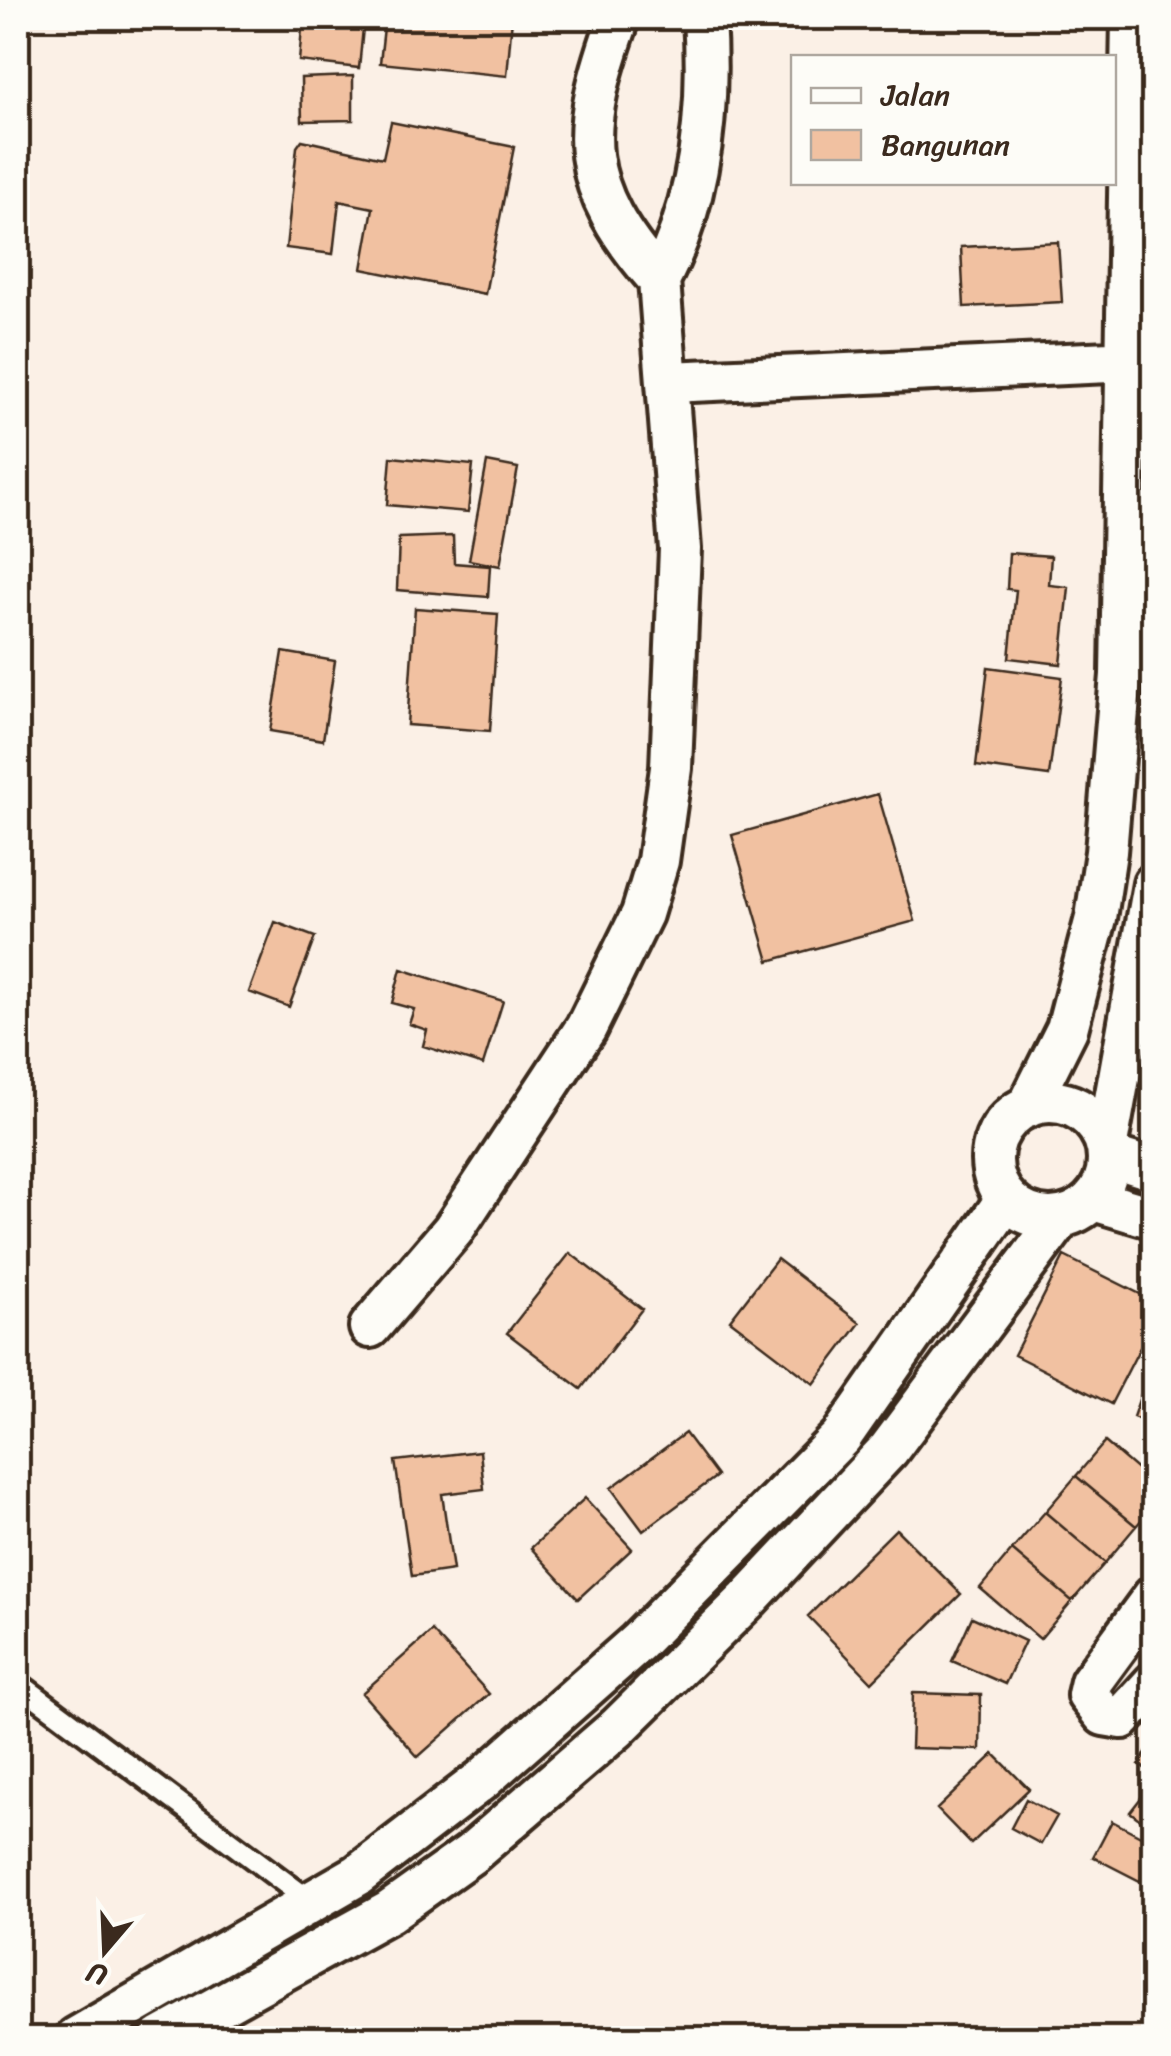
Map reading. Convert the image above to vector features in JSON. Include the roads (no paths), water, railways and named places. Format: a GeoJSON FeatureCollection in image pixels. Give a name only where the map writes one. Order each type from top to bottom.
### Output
{"type":"FeatureCollection","features":[{"type":"Feature","properties":{"kind":"street"},"geometry":{"type":"LineString","coordinates":[[619,18],[590,106],[588,130],[606,203],[628,245],[659,280]]}},
{"type":"Feature","properties":{"kind":"street"},"geometry":{"type":"LineString","coordinates":[[370,1327],[452,1230],[526,1122],[586,1028],[642,914],[667,812],[680,549],[659,280],[676,248],[693,190],[704,84],[704,18]]}},
{"type":"Feature","properties":{"kind":"street"},"geometry":{"type":"LineString","coordinates":[[1028,1107],[1067,1029],[1096,918],[1106,852],[1140,359],[1132,18]]}},
{"type":"Feature","properties":{"kind":"street"},"geometry":{"type":"LineString","coordinates":[[669,382],[1140,359]]}},
{"type":"Feature","properties":{"kind":"street"},"geometry":{"type":"LineString","coordinates":[[161,2038],[389,1912],[472,1853],[616,1728],[760,1586],[889,1449],[1077,1209],[1105,1183],[1154,884]]}},
{"type":"Feature","properties":{"kind":"street"},"geometry":{"type":"LineString","coordinates":[[1154,1170],[1108,1150],[1078,1109],[1048,1102],[1028,1107],[1003,1124],[992,1153],[995,1184],[1006,1200],[1022,1210],[1077,1209],[1154,1218]]}},
{"type":"Feature","properties":{"kind":"street"},"geometry":{"type":"LineString","coordinates":[[76,2038],[358,1875],[484,1779],[638,1642],[840,1438],[1006,1200]]}},
{"type":"Feature","properties":{"kind":"street"},"geometry":{"type":"LineString","coordinates":[[1154,1596],[1091,1682],[1088,1695],[1094,1708],[1122,1718],[1154,1683]]}},
{"type":"Feature","properties":{"kind":"lane"},"geometry":{"type":"LineString","coordinates":[[18,1683],[312,1902]]}}]}
